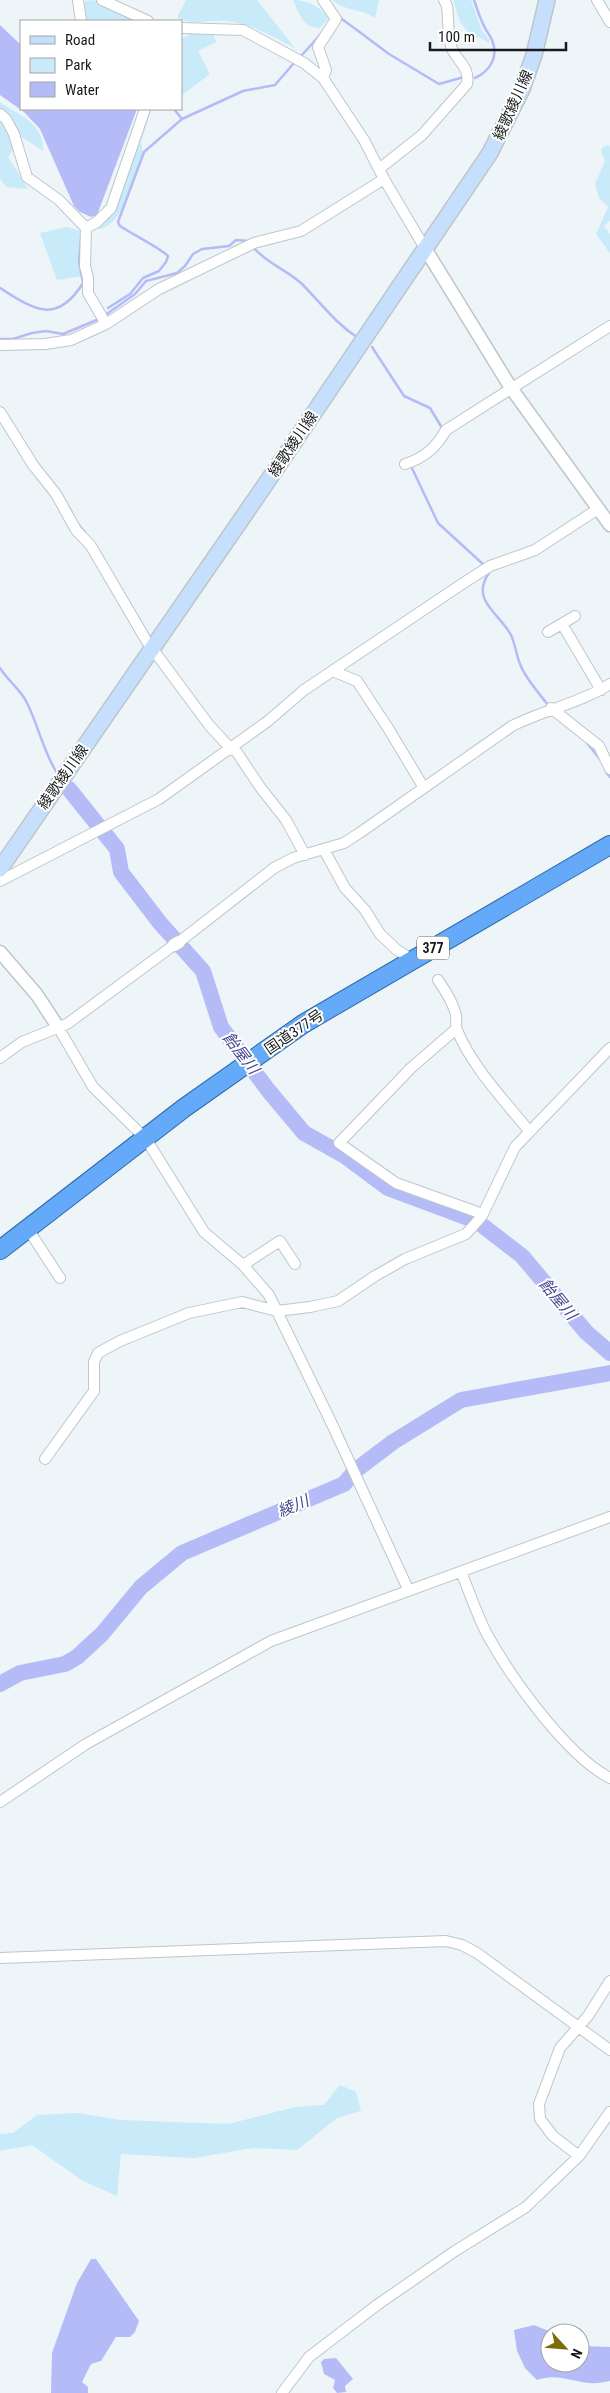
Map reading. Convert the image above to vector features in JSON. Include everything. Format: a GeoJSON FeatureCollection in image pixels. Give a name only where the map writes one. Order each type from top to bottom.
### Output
{"type":"FeatureCollection","features":[{"type":"Feature","properties":{"kind":"highway","name":"国道377号"},"geometry":{"type":"LineString","coordinates":[[0,1250],[184,1108],[303,1024],[610,845]]}},
{"type":"Feature","properties":{"kind":"main road","name":"綾歌綾川線"},"geometry":{"type":"LineString","coordinates":[[0,869],[426,250],[485,161],[509,120],[522,89],[534,55],[547,0]]}},
{"type":"Feature","properties":{"kind":"street"},"geometry":{"type":"LineString","coordinates":[[78,0],[81,20]]}},
{"type":"Feature","properties":{"kind":"street"},"geometry":{"type":"LineString","coordinates":[[102,0],[146,20]]}},
{"type":"Feature","properties":{"kind":"street"},"geometry":{"type":"LineString","coordinates":[[323,78],[326,70],[318,47],[334,18],[324,0]]}},
{"type":"Feature","properties":{"kind":"street"},"geometry":{"type":"LineString","coordinates":[[379,169],[422,135],[467,84],[468,76],[465,67],[452,49],[447,6],[444,0]]}},
{"type":"Feature","properties":{"kind":"street"},"geometry":{"type":"LineString","coordinates":[[596,0],[610,22]]}},
{"type":"Feature","properties":{"kind":"street"},"geometry":{"type":"LineString","coordinates":[[182,28],[243,30],[304,63],[323,78],[364,140],[384,179],[426,250],[511,388],[603,510],[610,525]]}},
{"type":"Feature","properties":{"kind":"street"},"geometry":{"type":"LineString","coordinates":[[86,228],[97,222],[110,208],[145,110]]}},
{"type":"Feature","properties":{"kind":"street"},"geometry":{"type":"LineString","coordinates":[[0,114],[6,119],[14,134],[27,177],[59,200],[86,228],[85,266],[88,278],[88,293],[104,319]]}},
{"type":"Feature","properties":{"kind":"street"},"geometry":{"type":"LineString","coordinates":[[0,345],[45,344],[71,340],[104,319],[159,289],[252,245],[301,231],[384,179]]}},
{"type":"Feature","properties":{"kind":"street"},"geometry":{"type":"LineString","coordinates":[[408,463],[420,460],[439,443],[446,430],[610,326]]}},
{"type":"Feature","properties":{"kind":"street"},"geometry":{"type":"LineString","coordinates":[[0,412],[33,465],[56,494],[76,530],[91,546],[152,648],[180,687],[231,749],[236,751],[260,787],[286,820],[305,854]]}},
{"type":"Feature","properties":{"kind":"street"},"geometry":{"type":"LineString","coordinates":[[0,881],[159,799],[231,749],[304,690],[335,672],[490,566],[535,550],[603,510]]}},
{"type":"Feature","properties":{"kind":"street"},"geometry":{"type":"LineString","coordinates":[[548,632],[575,616]]}},
{"type":"Feature","properties":{"kind":"street"},"geometry":{"type":"LineString","coordinates":[[0,1058],[22,1042],[67,1024],[274,868],[293,858],[344,843],[512,726],[606,687],[562,624]]}},
{"type":"Feature","properties":{"kind":"street"},"geometry":{"type":"LineString","coordinates":[[335,672],[357,681],[424,788]]}},
{"type":"Feature","properties":{"kind":"street"},"geometry":{"type":"LineString","coordinates":[[552,708],[599,746],[610,769]]}},
{"type":"Feature","properties":{"kind":"street"},"geometry":{"type":"LineString","coordinates":[[324,850],[345,888],[365,910],[380,934],[397,950],[413,960]]}},
{"type":"Feature","properties":{"kind":"street"},"geometry":{"type":"LineString","coordinates":[[0,952],[4,965],[37,995],[93,1086],[146,1139],[204,1232],[243,1266],[269,1295],[331,1422],[406,1585]]}},
{"type":"Feature","properties":{"kind":"street"},"geometry":{"type":"LineString","coordinates":[[438,980],[447,993],[456,1014],[456,1029],[491,1085],[529,1132]]}},
{"type":"Feature","properties":{"kind":"street"},"geometry":{"type":"LineString","coordinates":[[456,1029],[411,1068],[339,1143],[396,1183],[477,1212],[482,1216]]}},
{"type":"Feature","properties":{"kind":"street"},"geometry":{"type":"LineString","coordinates":[[45,1459],[94,1391],[94,1362],[98,1353],[120,1341],[189,1312],[242,1302],[277,1310],[310,1307],[338,1301],[375,1276],[405,1259],[466,1234],[482,1216],[515,1147],[610,1048]]}},
{"type":"Feature","properties":{"kind":"street"},"geometry":{"type":"LineString","coordinates":[[28,1228],[60,1278]]}},
{"type":"Feature","properties":{"kind":"street"},"geometry":{"type":"LineString","coordinates":[[243,1266],[280,1241],[296,1264]]}},
{"type":"Feature","properties":{"kind":"street"},"geometry":{"type":"LineString","coordinates":[[0,1802],[86,1744],[271,1641],[406,1585],[461,1572],[610,1517]]}},
{"type":"Feature","properties":{"kind":"street"},"geometry":{"type":"LineString","coordinates":[[461,1572],[488,1635],[526,1695],[571,1747],[595,1770],[610,1778]]}},
{"type":"Feature","properties":{"kind":"street"},"geometry":{"type":"LineString","coordinates":[[0,1958],[446,1941],[462,1945],[476,1953],[576,2028],[610,2050]]}},
{"type":"Feature","properties":{"kind":"street"},"geometry":{"type":"LineString","coordinates":[[579,2156],[553,2136],[540,2119],[539,2104],[560,2048],[588,2016],[610,1981]]}},
{"type":"Feature","properties":{"kind":"street"},"geometry":{"type":"LineString","coordinates":[[282,2393],[309,2358],[416,2278],[526,2207],[579,2156],[610,2112]]}},
{"type":"Feature","properties":{"kind":"green space"},"geometry":{"type":"Polygon","coordinates":[[[94,0],[133,20],[85,20],[85,1],[94,0]]]}},
{"type":"Feature","properties":{"kind":"green space"},"geometry":{"type":"Polygon","coordinates":[[[186,0],[257,0],[295,48],[262,31],[235,22],[188,22],[183,20],[177,17],[186,0]]]}},
{"type":"Feature","properties":{"kind":"green space"},"geometry":{"type":"Polygon","coordinates":[[[293,0],[313,5],[322,11],[328,19],[320,28],[309,26],[302,19],[293,0]]]}},
{"type":"Feature","properties":{"kind":"green space"},"geometry":{"type":"Polygon","coordinates":[[[332,0],[379,0],[375,18],[332,0]]]}},
{"type":"Feature","properties":{"kind":"green space"},"geometry":{"type":"Polygon","coordinates":[[[453,0],[471,0],[482,31],[489,39],[489,43],[479,37],[473,38],[460,22],[453,0]]]}},
{"type":"Feature","properties":{"kind":"green space"},"geometry":{"type":"Polygon","coordinates":[[[192,33],[213,35],[217,42],[198,51],[210,74],[182,95],[182,38],[192,33]]]}},
{"type":"Feature","properties":{"kind":"green space"},"geometry":{"type":"Polygon","coordinates":[[[0,102],[35,126],[42,141],[43,151],[22,137],[8,157],[28,189],[6,187],[0,179],[0,102]]]}},
{"type":"Feature","properties":{"kind":"green space"},"geometry":{"type":"Polygon","coordinates":[[[149,117],[141,142],[143,153],[127,199],[114,220],[106,227],[97,229],[105,223],[115,210],[149,117]]]}},
{"type":"Feature","properties":{"kind":"green space"},"geometry":{"type":"Polygon","coordinates":[[[610,146],[610,221],[604,226],[610,234],[610,253],[596,234],[608,207],[599,198],[595,184],[605,161],[601,151],[603,147],[610,146]]]}},
{"type":"Feature","properties":{"kind":"green space"},"geometry":{"type":"Polygon","coordinates":[[[67,227],[81,231],[83,238],[80,262],[84,276],[57,280],[40,233],[67,227]]]}},
{"type":"Feature","properties":{"kind":"green space"},"geometry":{"type":"Polygon","coordinates":[[[340,2085],[356,2092],[361,2111],[337,2118],[297,2150],[253,2148],[194,2158],[121,2154],[117,2196],[83,2181],[32,2145],[0,2151],[0,2134],[13,2133],[37,2115],[78,2113],[120,2120],[228,2124],[295,2107],[324,2105],[340,2085]]]}},
{"type":"Feature","properties":{"kind":"water"},"geometry":{"type":"Polygon","coordinates":[[[0,25],[20,44],[20,109],[0,95],[0,25]]]}},
{"type":"Feature","properties":{"kind":"water"},"geometry":{"type":"Polygon","coordinates":[[[21,110],[137,110],[97,215],[91,217],[80,212],[74,206],[40,129],[21,110]]]}},
{"type":"Feature","properties":{"kind":"water"},"geometry":{"type":"Polygon","coordinates":[[[91,2259],[96,2259],[139,2321],[135,2332],[130,2337],[116,2337],[101,2361],[91,2364],[82,2382],[88,2387],[88,2393],[51,2393],[52,2353],[77,2283],[91,2259]]]}},
{"type":"Feature","properties":{"kind":"water"},"geometry":{"type":"Polygon","coordinates":[[[534,2325],[540,2327],[540,2373],[590,2373],[590,2346],[610,2347],[610,2381],[592,2383],[550,2377],[537,2380],[525,2368],[517,2351],[514,2330],[534,2325]]]}},
{"type":"Feature","properties":{"kind":"water"},"geometry":{"type":"Polygon","coordinates":[[[336,2358],[353,2379],[345,2386],[346,2392],[337,2393],[333,2388],[335,2380],[324,2374],[321,2362],[324,2359],[336,2358]]]}},
{"type":"Feature","properties":{"kind":"waterway"},"geometry":{"type":"LineString","coordinates":[[474,0],[494,46],[492,63],[485,72],[475,78]]}},
{"type":"Feature","properties":{"kind":"waterway"},"geometry":{"type":"LineString","coordinates":[[338,16],[389,54],[439,84],[464,77]]}},
{"type":"Feature","properties":{"kind":"waterway"},"geometry":{"type":"LineString","coordinates":[[302,55],[320,35]]}},
{"type":"Feature","properties":{"kind":"waterway"},"geometry":{"type":"LineString","coordinates":[[108,308],[130,294],[143,278],[159,271],[168,256],[120,226],[118,222],[144,152],[182,119],[243,91],[275,85],[294,63]]}},
{"type":"Feature","properties":{"kind":"waterway"},"geometry":{"type":"LineString","coordinates":[[175,110],[182,119]]}},
{"type":"Feature","properties":{"kind":"waterway"},"geometry":{"type":"LineString","coordinates":[[0,288],[24,302],[44,310],[64,305],[83,283],[79,261],[81,239]]}},
{"type":"Feature","properties":{"kind":"waterway"},"geometry":{"type":"LineString","coordinates":[[104,316],[135,294],[146,281],[177,273],[185,266],[193,254],[202,249],[229,246],[236,240],[248,241]]}},
{"type":"Feature","properties":{"kind":"waterway"},"geometry":{"type":"LineString","coordinates":[[253,247],[264,258],[302,284],[335,319],[358,338]]}},
{"type":"Feature","properties":{"kind":"waterway"},"geometry":{"type":"LineString","coordinates":[[0,339],[13,339],[46,331],[63,334],[99,319]]}},
{"type":"Feature","properties":{"kind":"waterway"},"geometry":{"type":"LineString","coordinates":[[372,347],[404,396],[430,408],[442,428]]}},
{"type":"Feature","properties":{"kind":"waterway"},"geometry":{"type":"LineString","coordinates":[[410,464],[438,523],[485,566]]}},
{"type":"Feature","properties":{"kind":"waterway"},"geometry":{"type":"LineString","coordinates":[[59,490],[72,513]]}},
{"type":"Feature","properties":{"kind":"waterway"},"geometry":{"type":"LineString","coordinates":[[77,523],[85,532]]}},
{"type":"Feature","properties":{"kind":"waterway"},"geometry":{"type":"LineString","coordinates":[[489,573],[484,583],[484,599],[511,635],[522,669],[548,705]]}},
{"type":"Feature","properties":{"kind":"waterway","name":"飴屋川"},"geometry":{"type":"LineString","coordinates":[[0,668],[26,701],[48,756],[57,773]]}},
{"type":"Feature","properties":{"kind":"waterway"},"geometry":{"type":"LineString","coordinates":[[587,743],[599,758]]}},
{"type":"Feature","properties":{"kind":"waterway"},"geometry":{"type":"LineString","coordinates":[[606,772],[610,777]]}},
{"type":"Feature","properties":{"kind":"waterway","name":"飴屋川"},"geometry":{"type":"LineString","coordinates":[[69,789],[117,849],[121,872],[160,923],[203,971],[221,1027],[268,1090],[304,1133],[345,1156],[388,1188],[471,1219]]}},
{"type":"Feature","properties":{"kind":"waterway","name":"飴屋川"},"geometry":{"type":"LineString","coordinates":[[483,1226],[522,1256],[586,1332],[610,1353]]}},
{"type":"Feature","properties":{"kind":"waterway","name":"綾川"},"geometry":{"type":"LineString","coordinates":[[0,1684],[20,1673],[65,1664],[77,1657],[102,1634],[141,1587],[182,1553],[344,1484],[356,1470],[393,1442],[461,1400],[610,1373]]}}]}
